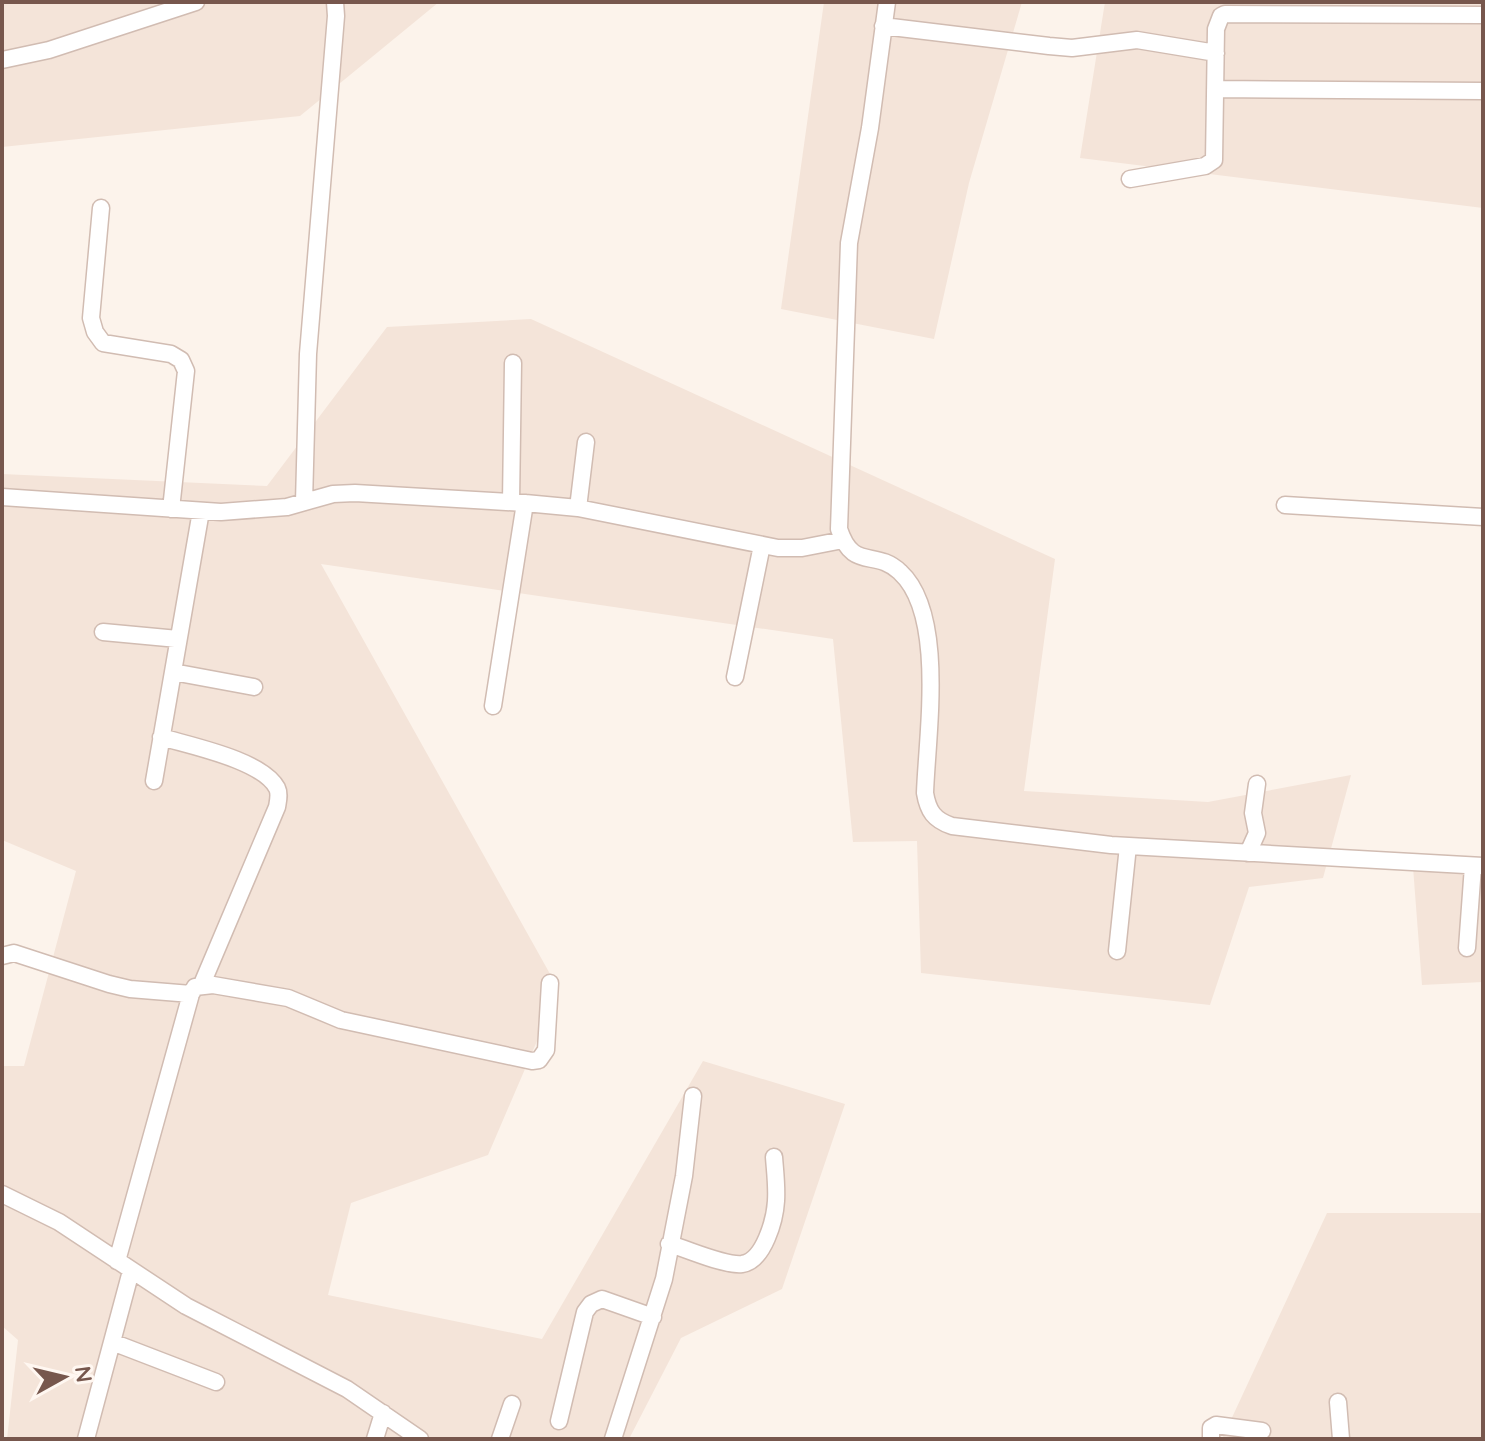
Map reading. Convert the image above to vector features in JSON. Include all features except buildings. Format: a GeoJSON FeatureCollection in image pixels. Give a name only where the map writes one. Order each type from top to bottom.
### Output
{"type":"FeatureCollection","features":[{"type":"Feature","properties":{"kind":"street"},"geometry":{"type":"LineString","coordinates":[[2,60],[49,50],[196,2]]}},
{"type":"Feature","properties":{"kind":"street"},"geometry":{"type":"LineString","coordinates":[[304,502],[308,354],[335,2]]}},
{"type":"Feature","properties":{"kind":"street"},"geometry":{"type":"LineString","coordinates":[[887,2],[870,128],[849,243],[839,529],[848,550],[887,563],[899,571],[917,597],[923,613],[930,654],[925,793],[932,815],[952,826],[1128,846],[1478,866],[1467,948]]}},
{"type":"Feature","properties":{"kind":"street"},"geometry":{"type":"LineString","coordinates":[[1130,179],[1210,164],[1214,153],[1217,22],[1221,16],[1233,12],[1483,15]]}},
{"type":"Feature","properties":{"kind":"street"},"geometry":{"type":"LineString","coordinates":[[883,26],[1072,48],[1137,40],[1216,53]]}},
{"type":"Feature","properties":{"kind":"street"},"geometry":{"type":"LineString","coordinates":[[1215,89],[1483,91]]}},
{"type":"Feature","properties":{"kind":"street"},"geometry":{"type":"LineString","coordinates":[[101,208],[91,318],[95,332],[103,343],[171,354],[181,360],[186,371],[171,509]]}},
{"type":"Feature","properties":{"kind":"street"},"geometry":{"type":"LineString","coordinates":[[493,706],[518,502],[513,363]]}},
{"type":"Feature","properties":{"kind":"street"},"geometry":{"type":"LineString","coordinates":[[578,508],[586,442]]}},
{"type":"Feature","properties":{"kind":"street"},"geometry":{"type":"LineString","coordinates":[[2,497],[201,511],[258,511],[333,494],[355,493],[578,508],[778,548],[802,548],[843,540]]}},
{"type":"Feature","properties":{"kind":"street"},"geometry":{"type":"LineString","coordinates":[[1285,505],[1483,517]]}},
{"type":"Feature","properties":{"kind":"street"},"geometry":{"type":"LineString","coordinates":[[154,781],[201,511]]}},
{"type":"Feature","properties":{"kind":"street"},"geometry":{"type":"LineString","coordinates":[[735,677],[762,545]]}},
{"type":"Feature","properties":{"kind":"street"},"geometry":{"type":"LineString","coordinates":[[103,632],[178,639]]}},
{"type":"Feature","properties":{"kind":"street"},"geometry":{"type":"LineString","coordinates":[[173,672],[254,687]]}},
{"type":"Feature","properties":{"kind":"street"},"geometry":{"type":"LineString","coordinates":[[86,1439],[112,1342],[124,1266],[196,989],[277,807],[279,795],[277,786],[242,760],[161,737]]}},
{"type":"Feature","properties":{"kind":"street"},"geometry":{"type":"LineString","coordinates":[[1248,853],[1257,833],[1253,813],[1257,784]]}},
{"type":"Feature","properties":{"kind":"street"},"geometry":{"type":"LineString","coordinates":[[1117,951],[1128,846]]}},
{"type":"Feature","properties":{"kind":"street"},"geometry":{"type":"LineString","coordinates":[[2,956],[14,953],[130,989],[196,989],[288,998],[341,1020],[532,1061],[539,1060],[546,1050],[550,983]]}},
{"type":"Feature","properties":{"kind":"street"},"geometry":{"type":"LineString","coordinates":[[613,1439],[664,1279],[684,1176],[693,1096]]}},
{"type":"Feature","properties":{"kind":"street"},"geometry":{"type":"LineString","coordinates":[[669,1244],[734,1264],[750,1261],[759,1252],[774,1215],[774,1157]]}},
{"type":"Feature","properties":{"kind":"street"},"geometry":{"type":"LineString","coordinates":[[2,1194],[59,1222],[186,1306],[327,1378],[420,1439]]}},
{"type":"Feature","properties":{"kind":"street"},"geometry":{"type":"LineString","coordinates":[[559,1421],[585,1312],[591,1304],[602,1299],[653,1317]]}},
{"type":"Feature","properties":{"kind":"street"},"geometry":{"type":"LineString","coordinates":[[112,1342],[216,1382]]}},
{"type":"Feature","properties":{"kind":"street"},"geometry":{"type":"LineString","coordinates":[[1338,1402],[1341,1439]]}},
{"type":"Feature","properties":{"kind":"street"},"geometry":{"type":"LineString","coordinates":[[500,1439],[512,1404]]}},
{"type":"Feature","properties":{"kind":"street"},"geometry":{"type":"LineString","coordinates":[[375,1439],[383,1413]]}},
{"type":"Feature","properties":{"kind":"street"},"geometry":{"type":"LineString","coordinates":[[1211,1439],[1211,1428],[1216,1425],[1262,1431]]}},
{"type":"Feature","properties":{"kind":"shaded area"},"geometry":{"type":"Polygon","coordinates":[[[2,2],[439,2],[300,116],[2,147],[2,2]]]}},
{"type":"Feature","properties":{"kind":"shaded area"},"geometry":{"type":"Polygon","coordinates":[[[824,2],[1022,2],[969,183],[934,339],[781,309],[824,2]]]}},
{"type":"Feature","properties":{"kind":"shaded area"},"geometry":{"type":"Polygon","coordinates":[[[1105,2],[1483,2],[1483,208],[1080,158],[1105,2]]]}},
{"type":"Feature","properties":{"kind":"shaded area"},"geometry":{"type":"Polygon","coordinates":[[[531,319],[1055,559],[1024,791],[1208,802],[1351,775],[1323,878],[1249,887],[1210,1005],[921,973],[917,841],[853,842],[833,639],[321,564],[559,990],[488,1155],[351,1203],[328,1295],[542,1339],[703,1061],[845,1104],[782,1289],[681,1338],[629,1439],[7,1439],[18,1340],[2,1326],[2,1066],[24,1066],[76,871],[2,840],[2,474],[267,486],[387,327],[531,319]]]}},
{"type":"Feature","properties":{"kind":"shaded area"},"geometry":{"type":"Polygon","coordinates":[[[1483,862],[1483,982],[1422,985],[1413,867],[1483,862]]]}},
{"type":"Feature","properties":{"kind":"shaded area"},"geometry":{"type":"Polygon","coordinates":[[[1327,1213],[1483,1213],[1483,1439],[1222,1439],[1327,1213]]]}}]}
